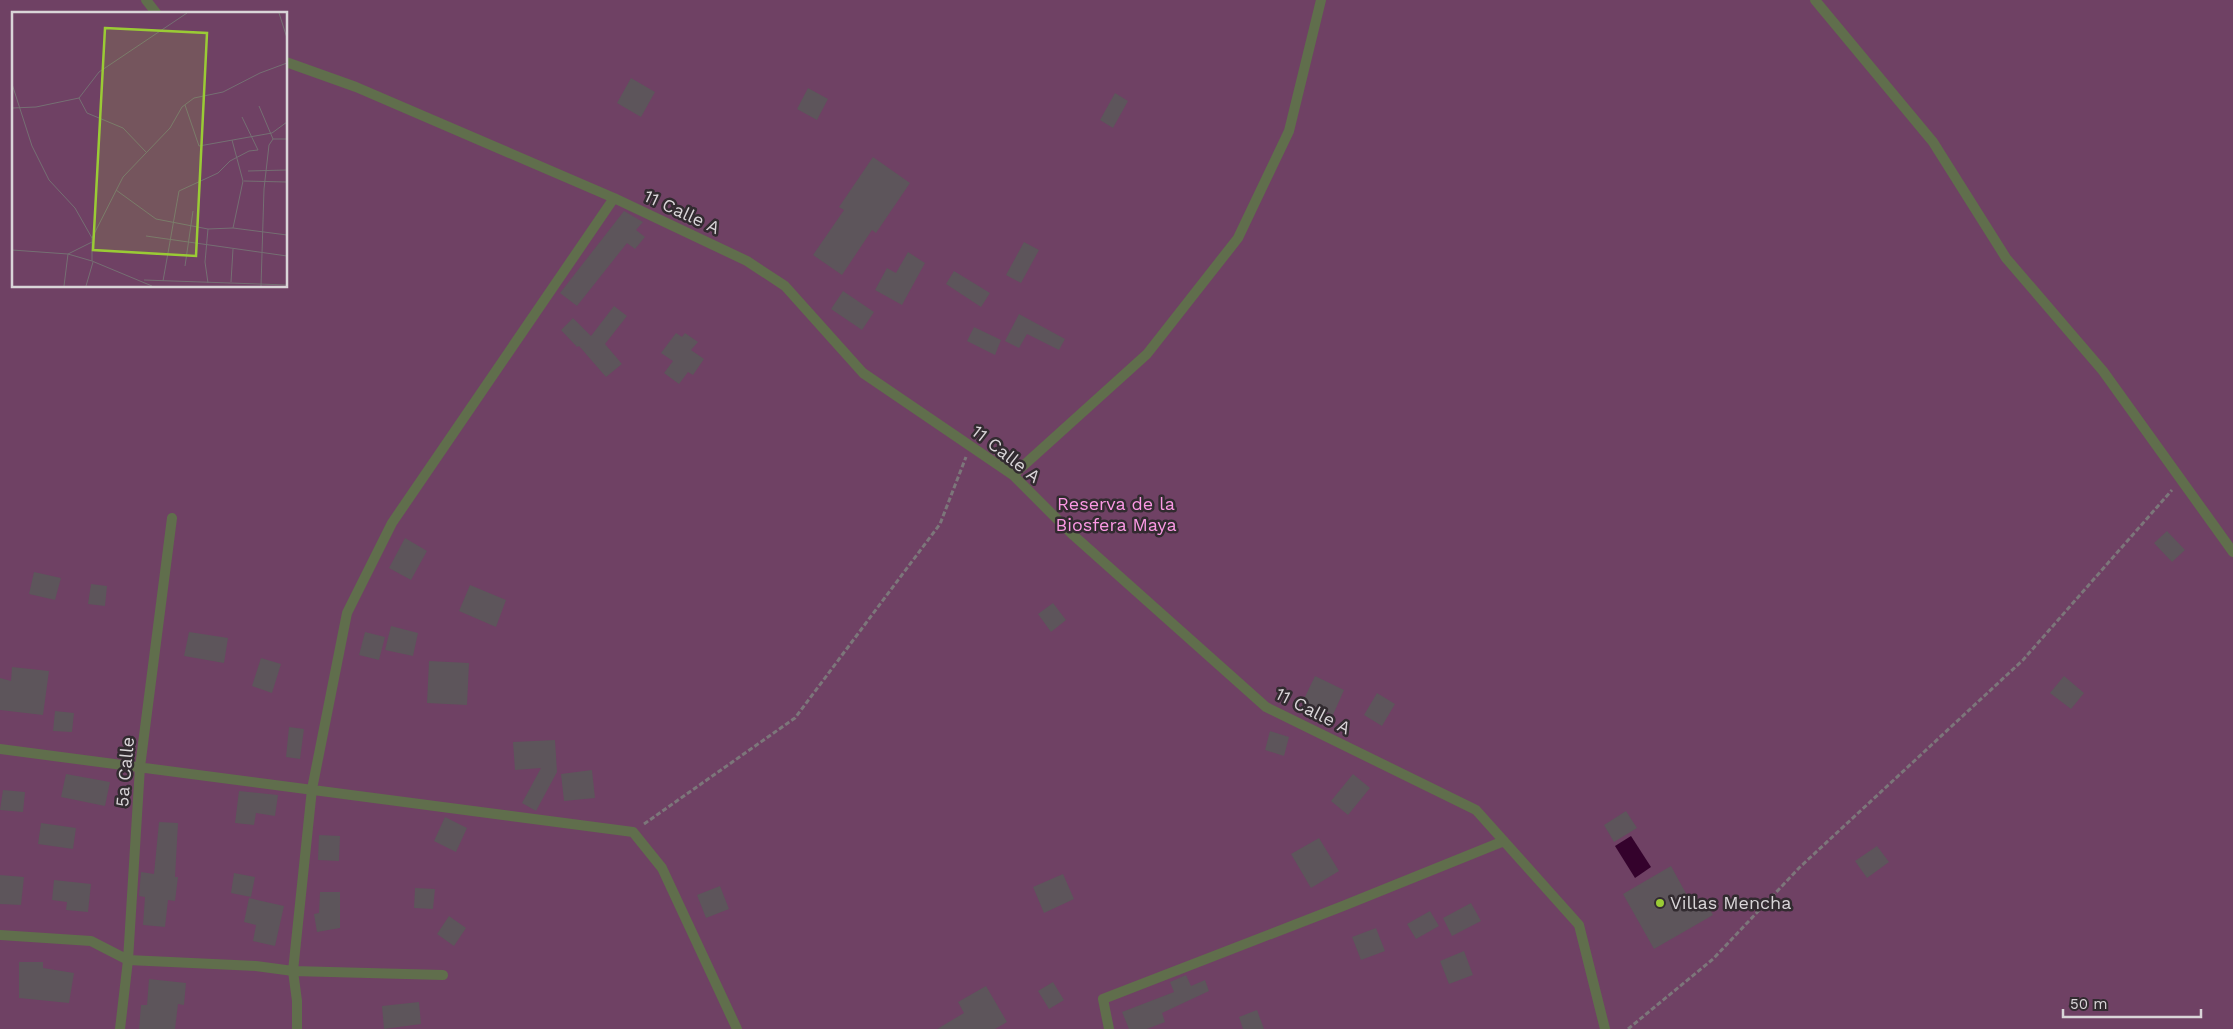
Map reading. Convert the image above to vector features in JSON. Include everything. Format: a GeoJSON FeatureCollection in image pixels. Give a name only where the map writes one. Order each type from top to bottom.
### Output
{"type":"FeatureCollection","features":[{"type":"Feature","properties":{"kind":"street"},"geometry":{"type":"LineString","coordinates":[[146,0],[155,12]]}},
{"type":"Feature","properties":{"kind":"street"},"geometry":{"type":"LineString","coordinates":[[1013,475],[1147,354],[1238,238],[1288,131],[1322,0]]}},
{"type":"Feature","properties":{"kind":"street"},"geometry":{"type":"LineString","coordinates":[[1815,0],[1933,142],[2006,258],[2103,371],[2233,552]]}},
{"type":"Feature","properties":{"kind":"street","name":"11 Calle A"},"geometry":{"type":"LineString","coordinates":[[288,63],[356,87],[614,198],[747,261],[785,286],[863,373],[1013,475],[1072,534],[1266,708],[1476,810],[1579,925],[1604,1029]]}},
{"type":"Feature","properties":{"kind":"street"},"geometry":{"type":"LineString","coordinates":[[297,1029],[297,1001],[293,971],[312,789],[347,613],[392,523],[614,198]]}},
{"type":"Feature","properties":{"kind":"street","name":"5a Calle"},"geometry":{"type":"LineString","coordinates":[[120,1029],[128,960],[140,766],[172,518]]}},
{"type":"Feature","properties":{"kind":"street"},"geometry":{"type":"LineString","coordinates":[[0,749],[633,832],[662,868],[737,1029]]}},
{"type":"Feature","properties":{"kind":"street"},"geometry":{"type":"LineString","coordinates":[[1109,1029],[1103,999],[1504,841]]}},
{"type":"Feature","properties":{"kind":"street"},"geometry":{"type":"LineString","coordinates":[[0,935],[91,941],[128,960],[256,966],[293,971],[443,975]]}},
{"type":"Feature","properties":{"kind":"path"},"geometry":{"type":"LineString","coordinates":[[633,832],[795,718],[940,524],[970,446]]}},
{"type":"Feature","properties":{"kind":"path"},"geometry":{"type":"LineString","coordinates":[[1628,1029],[1713,959],[1800,867],[2023,660],[2180,480]]}},
{"type":"Feature","properties":{"kind":"green space","name":"Reserva de la Biosfera Maya"},"geometry":{"type":"Polygon","coordinates":[[[0,0],[2233,0],[2233,1029],[0,1029],[0,0]]]}},
{"type":"Feature","properties":{"kind":"shaded area"},"geometry":{"type":"Polygon","coordinates":[[[1631,836],[1651,867],[1635,878],[1615,846],[1631,836]]]}},
{"type":"Feature","properties":{"kind":"building"},"geometry":{"type":"Polygon","coordinates":[[[631,78],[655,92],[641,117],[617,103],[631,78]]]}},
{"type":"Feature","properties":{"kind":"building"},"geometry":{"type":"Polygon","coordinates":[[[808,88],[828,99],[817,120],[797,109],[808,88]]]}},
{"type":"Feature","properties":{"kind":"building"},"geometry":{"type":"Polygon","coordinates":[[[1115,93],[1128,101],[1113,128],[1100,120],[1115,93]]]}},
{"type":"Feature","properties":{"kind":"building"},"geometry":{"type":"Polygon","coordinates":[[[873,157],[910,183],[876,233],[872,230],[842,275],[813,255],[844,210],[839,207],[873,157]]]}},
{"type":"Feature","properties":{"kind":"building"},"geometry":{"type":"Polygon","coordinates":[[[624,211],[643,222],[636,230],[645,237],[635,249],[627,243],[577,306],[560,293],[624,211]]]}},
{"type":"Feature","properties":{"kind":"building"},"geometry":{"type":"Polygon","coordinates":[[[1024,242],[1039,250],[1021,283],[1006,275],[1024,242]]]}},
{"type":"Feature","properties":{"kind":"building"},"geometry":{"type":"Polygon","coordinates":[[[908,252],[925,263],[902,305],[875,290],[887,268],[896,273],[908,252]]]}},
{"type":"Feature","properties":{"kind":"building"},"geometry":{"type":"Polygon","coordinates":[[[954,271],[990,293],[981,307],[946,284],[954,271]]]}},
{"type":"Feature","properties":{"kind":"building"},"geometry":{"type":"Polygon","coordinates":[[[843,291],[874,312],[862,330],[831,309],[843,291]]]}},
{"type":"Feature","properties":{"kind":"building"},"geometry":{"type":"Polygon","coordinates":[[[614,306],[627,316],[605,344],[622,364],[606,377],[579,346],[577,347],[561,330],[573,318],[591,336],[614,306]]]}},
{"type":"Feature","properties":{"kind":"building"},"geometry":{"type":"Polygon","coordinates":[[[1019,314],[1065,339],[1059,350],[1027,334],[1019,348],[1005,341],[1019,314]]]}},
{"type":"Feature","properties":{"kind":"building"},"geometry":{"type":"Polygon","coordinates":[[[974,327],[1001,340],[995,355],[967,341],[974,327]]]}},
{"type":"Feature","properties":{"kind":"building"},"geometry":{"type":"Polygon","coordinates":[[[676,333],[682,337],[685,333],[698,342],[691,350],[704,359],[693,375],[688,372],[679,384],[664,373],[673,361],[661,353],[676,333]]]}},
{"type":"Feature","properties":{"kind":"building"},"geometry":{"type":"Polygon","coordinates":[[[2167,531],[2185,550],[2172,562],[2154,543],[2167,531]]]}},
{"type":"Feature","properties":{"kind":"building"},"geometry":{"type":"Polygon","coordinates":[[[405,538],[427,551],[411,580],[389,568],[405,538]]]}},
{"type":"Feature","properties":{"kind":"building"},"geometry":{"type":"Polygon","coordinates":[[[34,572],[61,578],[55,600],[29,594],[34,572]]]}},
{"type":"Feature","properties":{"kind":"building"},"geometry":{"type":"Polygon","coordinates":[[[91,584],[107,586],[105,606],[88,604],[91,584]]]}},
{"type":"Feature","properties":{"kind":"building"},"geometry":{"type":"Polygon","coordinates":[[[470,585],[506,600],[496,627],[459,611],[470,585]]]}},
{"type":"Feature","properties":{"kind":"building"},"geometry":{"type":"Polygon","coordinates":[[[1053,603],[1066,620],[1051,632],[1038,614],[1053,603]]]}},
{"type":"Feature","properties":{"kind":"building"},"geometry":{"type":"Polygon","coordinates":[[[391,626],[418,633],[413,656],[385,650],[391,626]]]}},
{"type":"Feature","properties":{"kind":"building"},"geometry":{"type":"Polygon","coordinates":[[[189,632],[228,638],[224,663],[184,656],[189,632]]]}},
{"type":"Feature","properties":{"kind":"building"},"geometry":{"type":"Polygon","coordinates":[[[365,632],[385,637],[379,660],[359,655],[365,632]]]}},
{"type":"Feature","properties":{"kind":"building"},"geometry":{"type":"Polygon","coordinates":[[[261,658],[281,664],[272,693],[252,686],[261,658]]]}},
{"type":"Feature","properties":{"kind":"building"},"geometry":{"type":"Polygon","coordinates":[[[429,661],[469,663],[467,705],[427,703],[429,661]]]}},
{"type":"Feature","properties":{"kind":"building"},"geometry":{"type":"Polygon","coordinates":[[[12,667],[49,671],[43,715],[0,710],[0,678],[11,681],[12,667]]]}},
{"type":"Feature","properties":{"kind":"building"},"geometry":{"type":"Polygon","coordinates":[[[1315,676],[1344,690],[1333,715],[1303,701],[1315,676]]]}},
{"type":"Feature","properties":{"kind":"building"},"geometry":{"type":"Polygon","coordinates":[[[2064,676],[2084,693],[2071,709],[2050,693],[2064,676]]]}},
{"type":"Feature","properties":{"kind":"building"},"geometry":{"type":"Polygon","coordinates":[[[1377,693],[1395,704],[1382,726],[1364,715],[1377,693]]]}},
{"type":"Feature","properties":{"kind":"building"},"geometry":{"type":"Polygon","coordinates":[[[55,711],[74,713],[72,732],[53,731],[55,711]]]}},
{"type":"Feature","properties":{"kind":"building"},"geometry":{"type":"Polygon","coordinates":[[[289,727],[304,729],[300,759],[286,757],[289,727]]]}},
{"type":"Feature","properties":{"kind":"building"},"geometry":{"type":"Polygon","coordinates":[[[1270,731],[1289,737],[1284,756],[1265,750],[1270,731]]]}},
{"type":"Feature","properties":{"kind":"building"},"geometry":{"type":"Polygon","coordinates":[[[555,740],[557,772],[536,811],[522,803],[541,768],[515,770],[513,742],[555,740]]]}},
{"type":"Feature","properties":{"kind":"building"},"geometry":{"type":"Polygon","coordinates":[[[592,770],[595,798],[564,801],[561,774],[592,770]]]}},
{"type":"Feature","properties":{"kind":"building"},"geometry":{"type":"Polygon","coordinates":[[[66,774],[110,782],[105,806],[61,797],[66,774]]]}},
{"type":"Feature","properties":{"kind":"building"},"geometry":{"type":"Polygon","coordinates":[[[1353,774],[1370,788],[1348,815],[1331,801],[1353,774]]]}},
{"type":"Feature","properties":{"kind":"building"},"geometry":{"type":"Polygon","coordinates":[[[3,790],[25,792],[23,812],[0,810],[3,790]]]}},
{"type":"Feature","properties":{"kind":"building"},"geometry":{"type":"Polygon","coordinates":[[[239,791],[278,795],[275,816],[256,813],[254,825],[235,823],[239,791]]]}},
{"type":"Feature","properties":{"kind":"building"},"geometry":{"type":"Polygon","coordinates":[[[1626,811],[1637,828],[1614,842],[1604,825],[1626,811]]]}},
{"type":"Feature","properties":{"kind":"building"},"geometry":{"type":"Polygon","coordinates":[[[445,817],[467,828],[456,852],[434,841],[445,817]]]}},
{"type":"Feature","properties":{"kind":"building"},"geometry":{"type":"Polygon","coordinates":[[[159,822],[178,823],[175,877],[178,877],[175,901],[168,900],[165,927],[143,925],[145,897],[139,896],[141,872],[154,874],[159,822]]]}},
{"type":"Feature","properties":{"kind":"building"},"geometry":{"type":"Polygon","coordinates":[[[41,823],[76,828],[73,849],[38,844],[41,823]]]}},
{"type":"Feature","properties":{"kind":"building"},"geometry":{"type":"Polygon","coordinates":[[[319,835],[340,836],[339,861],[318,860],[319,835]]]}},
{"type":"Feature","properties":{"kind":"building"},"geometry":{"type":"Polygon","coordinates":[[[1319,838],[1339,871],[1311,888],[1291,854],[1319,838]]]}},
{"type":"Feature","properties":{"kind":"building"},"geometry":{"type":"Polygon","coordinates":[[[1877,846],[1889,862],[1867,878],[1855,861],[1877,846]]]}},
{"type":"Feature","properties":{"kind":"building","name":"Villas Mencha"},"geometry":{"type":"Polygon","coordinates":[[[1671,866],[1694,908],[1706,901],[1713,915],[1654,949],[1623,894],[1671,866]]]}},
{"type":"Feature","properties":{"kind":"building"},"geometry":{"type":"Polygon","coordinates":[[[234,873],[255,877],[251,897],[231,893],[234,873]]]}},
{"type":"Feature","properties":{"kind":"building"},"geometry":{"type":"Polygon","coordinates":[[[1063,874],[1074,899],[1044,913],[1033,887],[1063,874]]]}},
{"type":"Feature","properties":{"kind":"building"},"geometry":{"type":"Polygon","coordinates":[[[0,875],[24,877],[21,905],[0,904],[0,875]]]}},
{"type":"Feature","properties":{"kind":"building"},"geometry":{"type":"Polygon","coordinates":[[[54,880],[91,884],[88,912],[66,910],[67,902],[52,900],[54,880]]]}},
{"type":"Feature","properties":{"kind":"building"},"geometry":{"type":"Polygon","coordinates":[[[720,886],[729,909],[706,918],[697,895],[720,886]]]}},
{"type":"Feature","properties":{"kind":"building"},"geometry":{"type":"Polygon","coordinates":[[[415,888],[435,889],[433,909],[414,908],[415,888]]]}},
{"type":"Feature","properties":{"kind":"building"},"geometry":{"type":"Polygon","coordinates":[[[320,892],[340,892],[340,928],[317,932],[314,914],[319,913],[320,892]]]}},
{"type":"Feature","properties":{"kind":"building"},"geometry":{"type":"Polygon","coordinates":[[[249,898],[284,906],[275,946],[253,941],[256,925],[244,922],[249,898]]]}},
{"type":"Feature","properties":{"kind":"building"},"geometry":{"type":"Polygon","coordinates":[[[1471,903],[1481,921],[1452,936],[1443,918],[1471,903]]]}},
{"type":"Feature","properties":{"kind":"building"},"geometry":{"type":"Polygon","coordinates":[[[1430,911],[1439,926],[1416,939],[1407,924],[1430,911]]]}},
{"type":"Feature","properties":{"kind":"building"},"geometry":{"type":"Polygon","coordinates":[[[449,916],[466,928],[454,946],[437,934],[449,916]]]}},
{"type":"Feature","properties":{"kind":"building"},"geometry":{"type":"Polygon","coordinates":[[[1376,928],[1385,951],[1361,960],[1352,937],[1376,928]]]}},
{"type":"Feature","properties":{"kind":"building"},"geometry":{"type":"Polygon","coordinates":[[[1464,951],[1473,975],[1449,984],[1440,961],[1464,951]]]}},
{"type":"Feature","properties":{"kind":"building"},"geometry":{"type":"Polygon","coordinates":[[[19,962],[43,962],[43,968],[74,973],[69,1003],[19,998],[19,962]]]}},
{"type":"Feature","properties":{"kind":"building"},"geometry":{"type":"Polygon","coordinates":[[[1186,975],[1191,986],[1205,980],[1209,991],[1162,1013],[1165,1022],[1147,1029],[1129,1029],[1122,1012],[1174,992],[1170,982],[1186,975]]]}},
{"type":"Feature","properties":{"kind":"building"},"geometry":{"type":"Polygon","coordinates":[[[149,979],[186,983],[184,1005],[178,1004],[175,1029],[139,1029],[141,1005],[147,1005],[149,979]]]}},
{"type":"Feature","properties":{"kind":"building"},"geometry":{"type":"Polygon","coordinates":[[[1053,982],[1064,1000],[1049,1009],[1038,991],[1053,982]]]}},
{"type":"Feature","properties":{"kind":"building"},"geometry":{"type":"Polygon","coordinates":[[[986,986],[1007,1022],[995,1029],[937,1029],[964,1013],[958,1002],[986,986]]]}},
{"type":"Feature","properties":{"kind":"building"},"geometry":{"type":"Polygon","coordinates":[[[419,1002],[421,1024],[384,1029],[382,1006],[419,1002]]]}},
{"type":"Feature","properties":{"kind":"building"},"geometry":{"type":"Polygon","coordinates":[[[1257,1010],[1264,1029],[1243,1029],[1239,1017],[1257,1010]]]}},
{"type":"Feature","properties":{"kind":"place","name":"Villas Mencha"},"geometry":{"type":"Point","coordinates":[1660,903]}}]}
